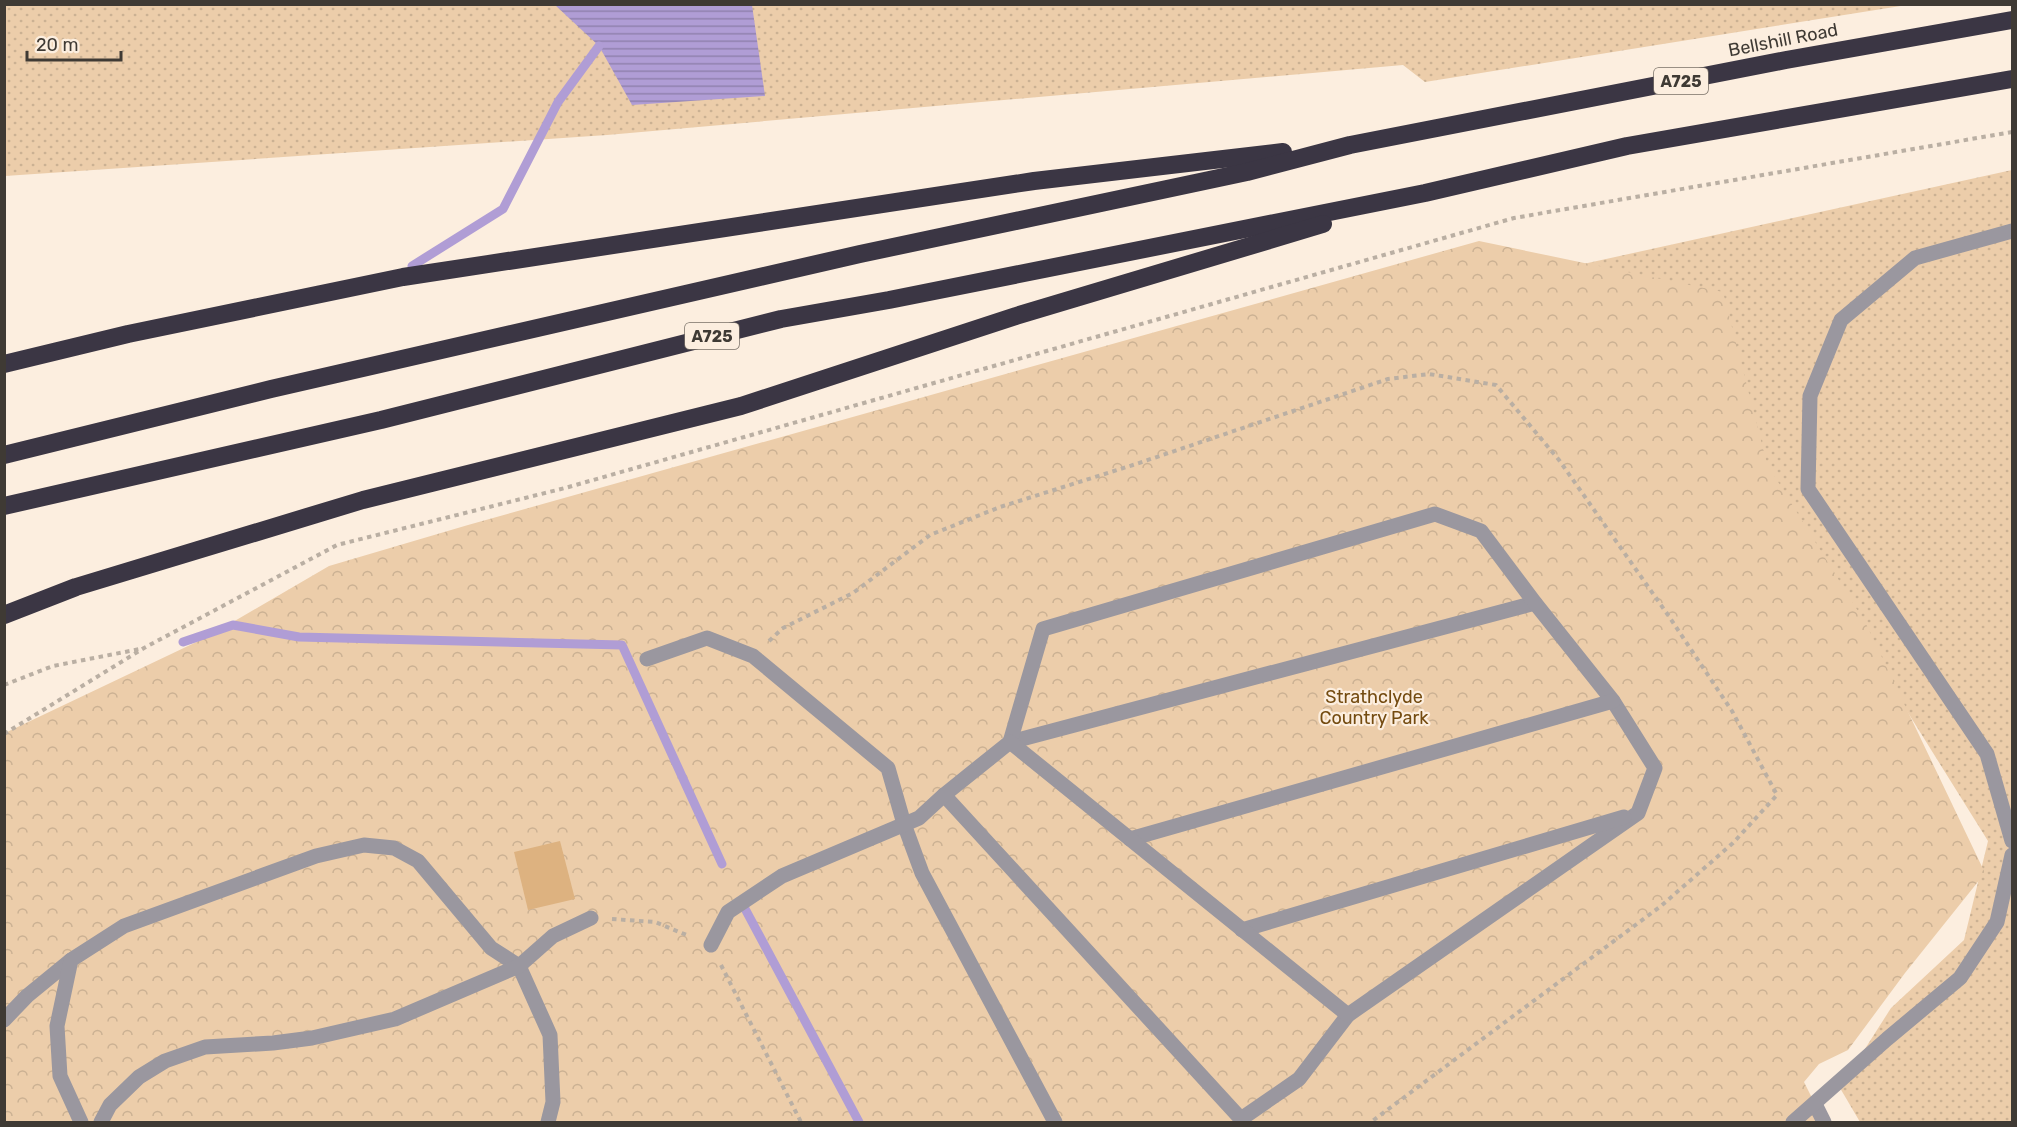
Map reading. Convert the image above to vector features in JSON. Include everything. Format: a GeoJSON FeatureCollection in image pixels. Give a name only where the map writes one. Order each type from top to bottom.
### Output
{"type":"FeatureCollection","features":[{"type":"Feature","properties":{"kind":"highway","name":"Bellshill Road"},"geometry":{"type":"LineString","coordinates":[[1350,145],[1786,60],[2013,20]]}},
{"type":"Feature","properties":{"kind":"highway","name":"A725"},"geometry":{"type":"LineString","coordinates":[[4,506],[381,420],[781,319],[889,300],[1425,193],[1627,146],[2013,79]]}},
{"type":"Feature","properties":{"kind":"highway","name":"A725"},"geometry":{"type":"LineString","coordinates":[[4,364],[128,334],[403,277],[1034,181],[1350,145]]}},
{"type":"Feature","properties":{"kind":"highway","name":"A725"},"geometry":{"type":"LineString","coordinates":[[4,455],[271,389],[860,254],[1247,171],[1350,145]]}},
{"type":"Feature","properties":{"kind":"highway","name":"A725"},"geometry":{"type":"LineString","coordinates":[[4,615],[76,587],[363,500],[741,406],[1016,316],[1425,193]]}},
{"type":"Feature","properties":{"kind":"lane"},"geometry":{"type":"LineString","coordinates":[[2013,231],[1915,258],[1841,320],[1810,396],[1808,489],[1987,754],[2013,841]]}},
{"type":"Feature","properties":{"kind":"lane"},"geometry":{"type":"LineString","coordinates":[[944,795],[1241,1119],[1299,1079],[1348,1015],[1638,813],[1655,768],[1613,701],[1481,531],[1435,514],[1043,629],[1010,742]]}},
{"type":"Feature","properties":{"kind":"lane"},"geometry":{"type":"LineString","coordinates":[[711,945],[728,912],[782,876],[919,818],[1010,742],[1535,603]]}},
{"type":"Feature","properties":{"kind":"lane"},"geometry":{"type":"LineString","coordinates":[[647,659],[707,638],[753,656],[888,768],[904,824],[922,873],[1055,1122]]}},
{"type":"Feature","properties":{"kind":"lane"},"geometry":{"type":"LineString","coordinates":[[1130,839],[1613,701]]}},
{"type":"Feature","properties":{"kind":"lane"},"geometry":{"type":"LineString","coordinates":[[1010,742],[1348,1015]]}},
{"type":"Feature","properties":{"kind":"lane"},"geometry":{"type":"LineString","coordinates":[[1242,930],[1638,813]]}},
{"type":"Feature","properties":{"kind":"lane"},"geometry":{"type":"LineString","coordinates":[[4,1020],[27,996],[72,960],[124,926],[316,856],[364,845],[394,848],[418,861],[490,948],[519,966],[550,1035],[553,1102],[548,1122]]}},
{"type":"Feature","properties":{"kind":"lane"},"geometry":{"type":"LineString","coordinates":[[1793,1122],[1960,978],[1997,922],[2013,855]]}},
{"type":"Feature","properties":{"kind":"lane"},"geometry":{"type":"LineString","coordinates":[[101,1122],[110,1105],[139,1077],[165,1061],[205,1047],[312,1038],[395,1019],[519,966],[553,936],[591,918]]}},
{"type":"Feature","properties":{"kind":"lane"},"geometry":{"type":"LineString","coordinates":[[72,960],[57,1026],[60,1076],[81,1122]]}},
{"type":"Feature","properties":{"kind":"lane"},"geometry":{"type":"LineString","coordinates":[[1815,1104],[1824,1122]]}},
{"type":"Feature","properties":{"kind":"path"},"geometry":{"type":"LineString","coordinates":[[4,734],[144,648],[337,545],[565,488],[1514,218],[2013,132]]}},
{"type":"Feature","properties":{"kind":"path"},"geometry":{"type":"LineString","coordinates":[[4,685],[53,666],[144,648]]}},
{"type":"Feature","properties":{"kind":"path"},"geometry":{"type":"LineString","coordinates":[[591,918],[655,922],[711,945],[801,1122]]}},
{"type":"Feature","properties":{"kind":"green space"},"geometry":{"type":"Polygon","coordinates":[[[4,5],[1907,5],[1425,82],[1403,65],[607,135],[5,176],[4,5]]]}},
{"type":"Feature","properties":{"kind":"green space"},"geometry":{"type":"Polygon","coordinates":[[[2012,170],[2012,1122],[1860,1122],[1840,1088],[1891,1008],[1964,940],[1988,841],[1784,514],[1533,275],[2012,170]]]}},
{"type":"Feature","properties":{"kind":"green space","name":"Strathclyde Country Park"},"geometry":{"type":"Polygon","coordinates":[[[1479,241],[1723,292],[1767,464],[1866,624],[1985,873],[1905,973],[1848,1050],[1819,1064],[1804,1082],[1815,1104],[1820,1122],[5,1122],[5,733],[209,636],[329,566],[1479,241]]]}},
{"type":"Feature","properties":{"kind":"shaded area"},"geometry":{"type":"Polygon","coordinates":[[[555,5],[752,5],[765,96],[632,105],[599,46],[555,5]]]}},
{"type":"Feature","properties":{"kind":"building"},"geometry":{"type":"Polygon","coordinates":[[[560,841],[575,899],[528,910],[514,852],[560,841]]]}},
{"type":"Feature","properties":{"kind":"waterway"},"geometry":{"type":"LineString","coordinates":[[412,266],[503,209],[558,102],[599,46]]}},
{"type":"Feature","properties":{"kind":"waterway"},"geometry":{"type":"LineString","coordinates":[[183,642],[233,625],[299,637],[622,645],[722,864]]}},
{"type":"Feature","properties":{"kind":"waterway"},"geometry":{"type":"LineString","coordinates":[[743,905],[859,1122]]}}]}
